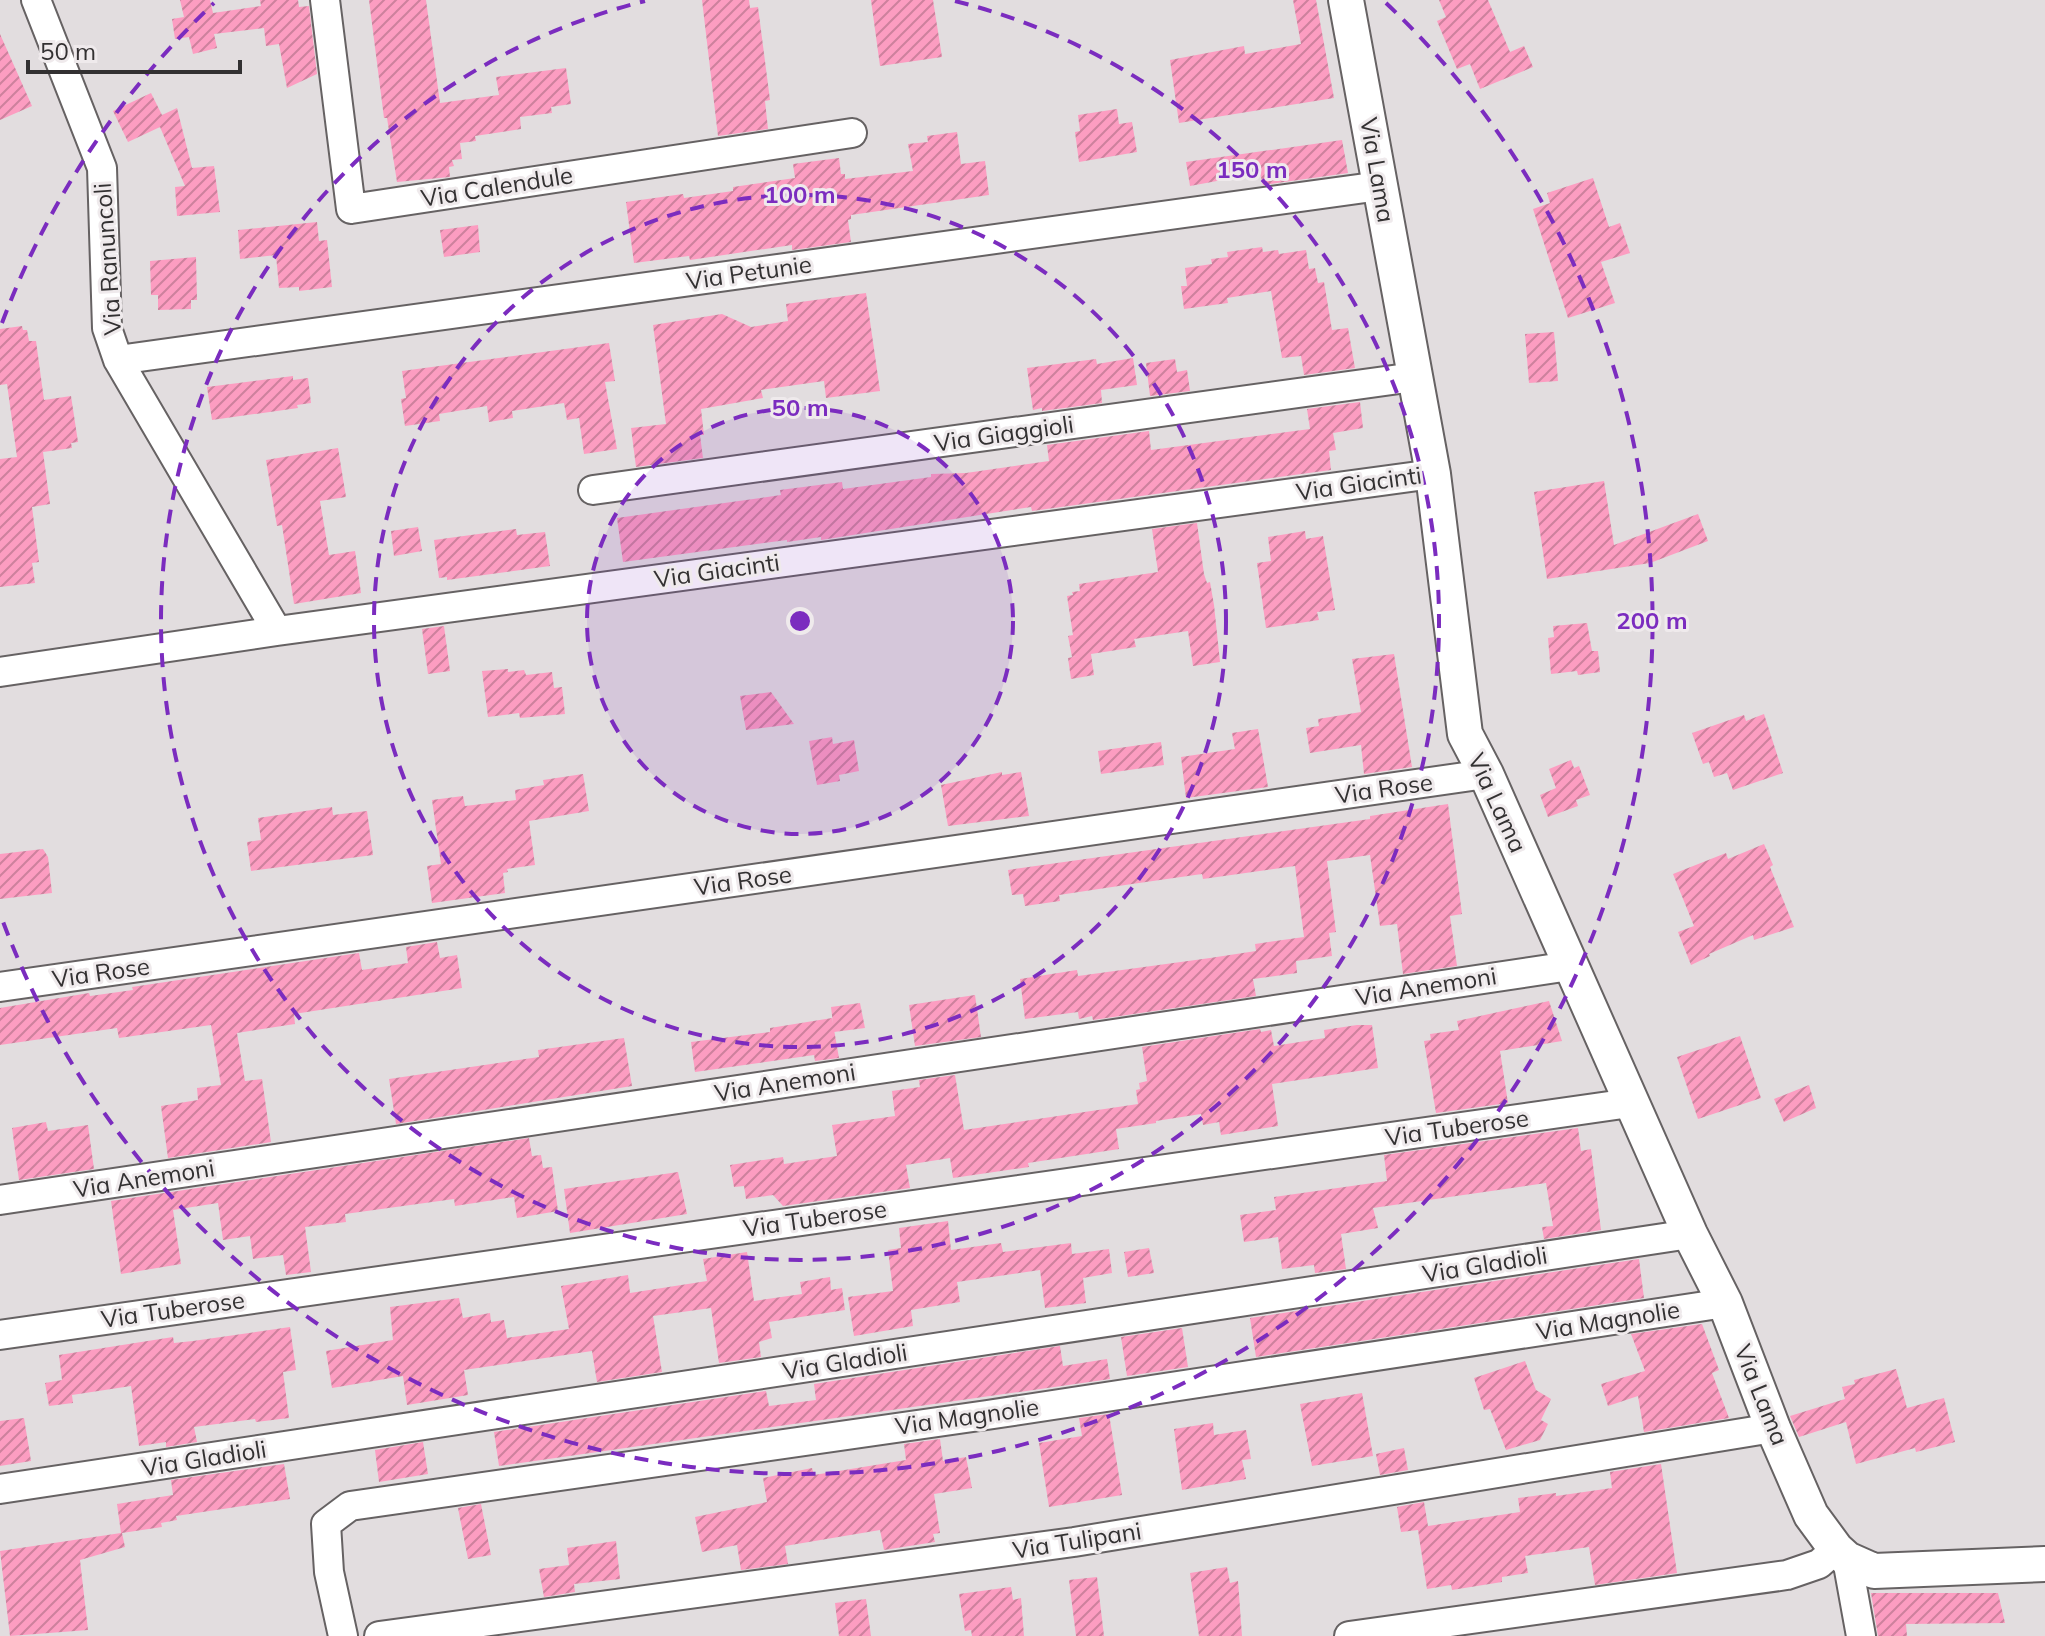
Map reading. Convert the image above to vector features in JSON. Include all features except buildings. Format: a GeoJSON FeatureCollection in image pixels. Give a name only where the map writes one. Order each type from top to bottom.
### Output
{"type":"FeatureCollection","features":[{"type":"Feature","properties":{"kind":"street","name":"Via Ranuncoli"},"geometry":{"type":"LineString","coordinates":[[36,0],[102,168],[107,328],[118,360],[277,631]]}},
{"type":"Feature","properties":{"kind":"street","name":"Via Calendule"},"geometry":{"type":"LineString","coordinates":[[325,0],[351,209],[852,133]]}},
{"type":"Feature","properties":{"kind":"street","name":"Via Lama"},"geometry":{"type":"LineString","coordinates":[[1346,0],[1433,474],[1465,734],[1486,774],[1630,1103],[1725,1303],[1773,1428],[1811,1515],[1841,1554]]}},
{"type":"Feature","properties":{"kind":"street","name":"Via Petunie"},"geometry":{"type":"LineString","coordinates":[[118,360],[1380,186]]}},
{"type":"Feature","properties":{"kind":"street","name":"Via Giaggioli"},"geometry":{"type":"LineString","coordinates":[[593,490],[1414,377]]}},
{"type":"Feature","properties":{"kind":"street","name":"Via Giacinti"},"geometry":{"type":"LineString","coordinates":[[0,672],[277,631],[1433,474]]}},
{"type":"Feature","properties":{"kind":"street","name":"Via Rose"},"geometry":{"type":"LineString","coordinates":[[0,987],[1486,774]]}},
{"type":"Feature","properties":{"kind":"street","name":"Via Anemoni"},"geometry":{"type":"LineString","coordinates":[[0,1200],[1570,966]]}},
{"type":"Feature","properties":{"kind":"street","name":"Via Tuberose"},"geometry":{"type":"LineString","coordinates":[[0,1335],[1630,1103]]}},
{"type":"Feature","properties":{"kind":"street","name":"Via Gladioli"},"geometry":{"type":"LineString","coordinates":[[0,1489],[1690,1234]]}},
{"type":"Feature","properties":{"kind":"street","name":"Via Magnolie"},"geometry":{"type":"LineString","coordinates":[[343,1636],[329,1572],[326,1524],[350,1506],[987,1415],[1725,1303]]}},
{"type":"Feature","properties":{"kind":"street","name":"Via Tulipani"},"geometry":{"type":"LineString","coordinates":[[379,1636],[1074,1542],[1773,1428]]}},
{"type":"Feature","properties":{"kind":"street"},"geometry":{"type":"LineString","coordinates":[[1841,1554],[1874,1571],[2045,1564]]}},
{"type":"Feature","properties":{"kind":"street"},"geometry":{"type":"LineString","coordinates":[[1349,1636],[1787,1575],[1841,1554]]}},
{"type":"Feature","properties":{"kind":"street"},"geometry":{"type":"LineString","coordinates":[[1841,1554],[1861,1636]]}}]}
